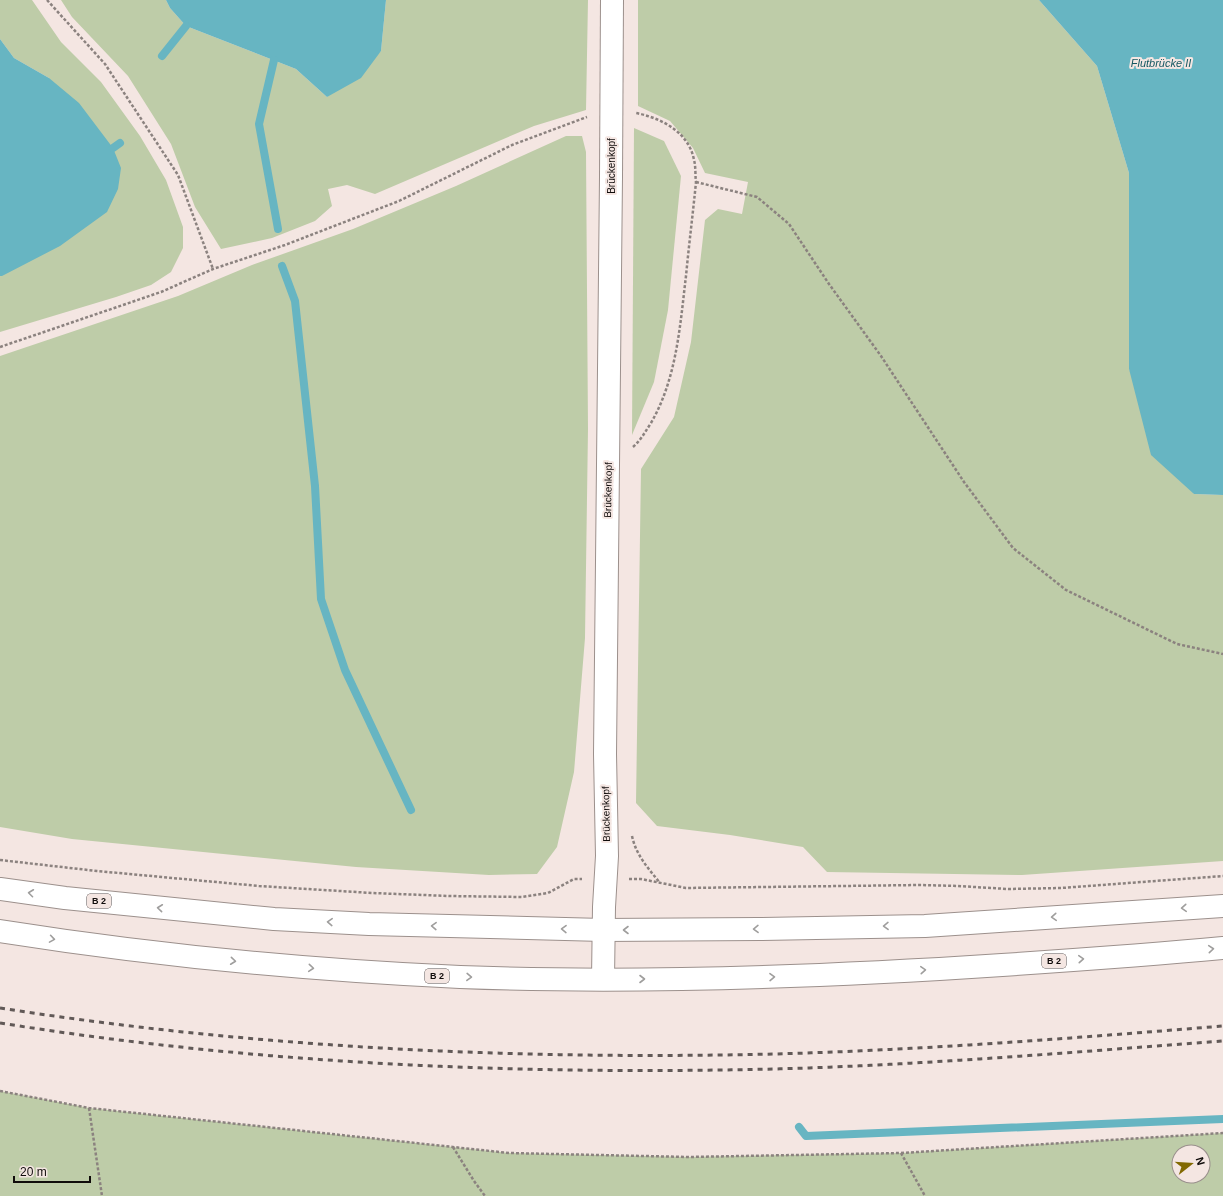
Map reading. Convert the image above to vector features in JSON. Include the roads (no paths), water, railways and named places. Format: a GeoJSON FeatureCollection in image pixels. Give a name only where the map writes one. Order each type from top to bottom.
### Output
{"type":"FeatureCollection","features":[{"type":"Feature","properties":{"kind":"main road","name":"Brückenkopf"},"geometry":{"type":"LineString","coordinates":[[603,979],[603,930],[607,856],[605,754],[612,0]]}},
{"type":"Feature","properties":{"kind":"main road","name":"B 2"},"geometry":{"type":"LineString","coordinates":[[0,889],[64,898],[274,919],[376,924],[603,930],[925,926],[1223,906]]}},
{"type":"Feature","properties":{"kind":"main road","name":"B 2"},"geometry":{"type":"LineString","coordinates":[[0,930],[58,940],[187,956],[365,972],[461,977],[603,979],[786,977],[884,973],[1151,955],[1223,948]]}},
{"type":"Feature","properties":{"kind":"water"},"geometry":{"type":"Polygon","coordinates":[[[166,0],[386,0],[381,51],[361,78],[327,97],[296,69],[186,26],[170,8],[166,0]]]}},
{"type":"Feature","properties":{"kind":"water","name":"Flutbrücke II"},"geometry":{"type":"Polygon","coordinates":[[[1039,0],[1223,0],[1223,495],[1194,494],[1151,455],[1129,369],[1129,173],[1097,66],[1039,0]]]}},
{"type":"Feature","properties":{"kind":"water"},"geometry":{"type":"Polygon","coordinates":[[[0,39],[14,58],[49,78],[79,103],[113,148],[121,168],[118,189],[107,212],[60,246],[2,276],[0,276],[0,39]]]}},
{"type":"Feature","properties":{"kind":"waterway"},"geometry":{"type":"LineString","coordinates":[[162,56],[186,26]]}},
{"type":"Feature","properties":{"kind":"waterway"},"geometry":{"type":"LineString","coordinates":[[274,60],[259,124],[278,229]]}},
{"type":"Feature","properties":{"kind":"waterway"},"geometry":{"type":"LineString","coordinates":[[113,148],[120,143]]}},
{"type":"Feature","properties":{"kind":"waterway"},"geometry":{"type":"LineString","coordinates":[[282,266],[295,301],[315,486],[321,599],[345,670],[411,810]]}},
{"type":"Feature","properties":{"kind":"waterway"},"geometry":{"type":"LineString","coordinates":[[799,1127],[806,1136],[1223,1119]]}},
{"type":"Feature","properties":{"kind":"railway"},"geometry":{"type":"LineString","coordinates":[[0,1008],[96,1022],[289,1042],[483,1053],[580,1055],[774,1054],[886,1050],[1223,1026]]}},
{"type":"Feature","properties":{"kind":"railway"},"geometry":{"type":"LineString","coordinates":[[0,1023],[96,1037],[289,1057],[386,1064],[580,1070],[774,1069],[830,1067],[999,1058],[1223,1041]]}}]}
